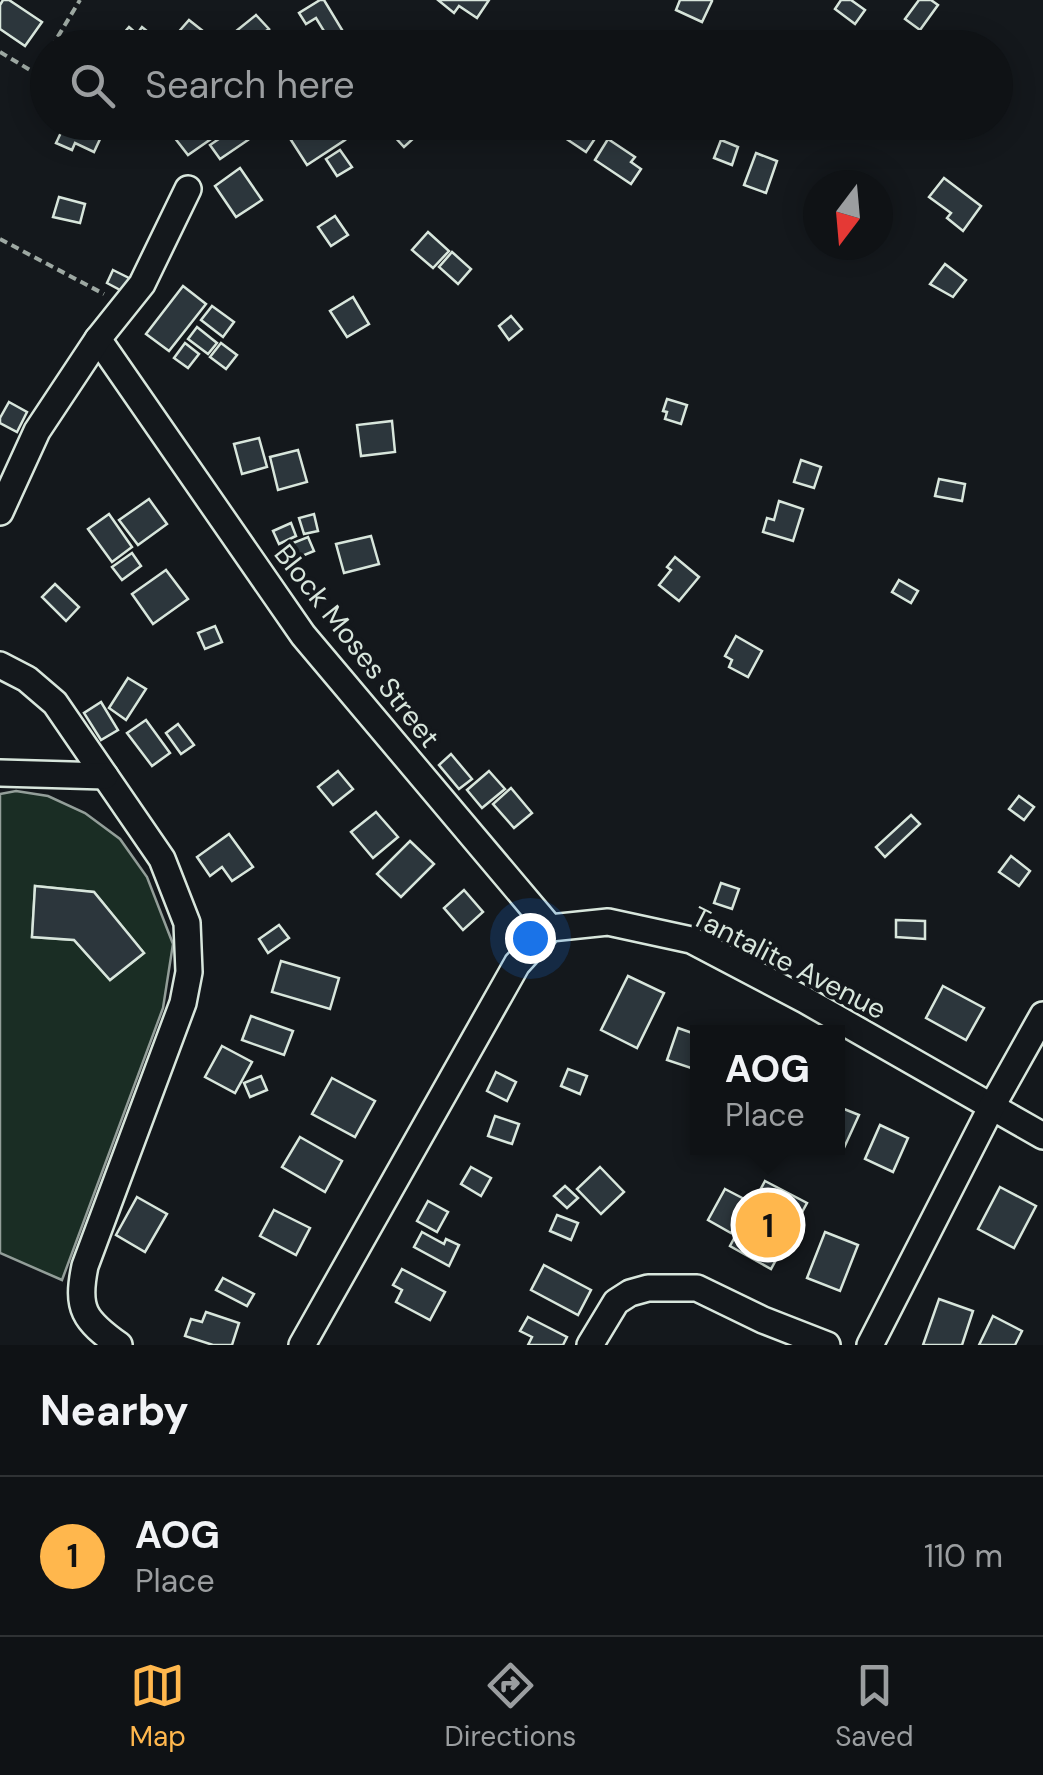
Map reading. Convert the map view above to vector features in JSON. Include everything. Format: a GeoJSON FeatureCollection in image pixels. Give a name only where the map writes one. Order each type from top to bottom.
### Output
{"type":"FeatureCollection","features":[{"type":"Feature","properties":{"kind":"street"},"geometry":{"type":"LineString","coordinates":[[0,512],[36,430],[142,284],[188,189]]}},
{"type":"Feature","properties":{"kind":"street","name":"Block Moses Street"},"geometry":{"type":"LineString","coordinates":[[98,340],[303,635],[550,928]]}},
{"type":"Feature","properties":{"kind":"street"},"geometry":{"type":"LineString","coordinates":[[0,665],[26,679],[55,704],[162,859],[188,922],[189,972],[183,1003],[85,1266],[80,1290],[82,1307],[96,1329],[120,1345]]}},
{"type":"Feature","properties":{"kind":"street"},"geometry":{"type":"LineString","coordinates":[[0,773],[105,776]]}},
{"type":"Feature","properties":{"kind":"street","name":"Tantalite Avenue"},"geometry":{"type":"LineString","coordinates":[[550,928],[608,922],[691,940],[806,1000],[1043,1136]]}},
{"type":"Feature","properties":{"kind":"street"},"geometry":{"type":"LineString","coordinates":[[302,1345],[517,964],[550,928]]}},
{"type":"Feature","properties":{"kind":"street"},"geometry":{"type":"LineString","coordinates":[[870,1345],[1043,1015]]}},
{"type":"Feature","properties":{"kind":"street"},"geometry":{"type":"LineString","coordinates":[[590,1345],[616,1302],[630,1293],[648,1288],[697,1288],[827,1345]]}},
{"type":"Feature","properties":{"kind":"path"},"geometry":{"type":"LineString","coordinates":[[61,30],[80,0]]}},
{"type":"Feature","properties":{"kind":"path"},"geometry":{"type":"LineString","coordinates":[[0,52],[30,70]]}},
{"type":"Feature","properties":{"kind":"path"},"geometry":{"type":"LineString","coordinates":[[0,239],[126,306]]}},
{"type":"Feature","properties":{"kind":"green space"},"geometry":{"type":"Polygon","coordinates":[[[16,791],[48,796],[85,813],[120,839],[147,877],[173,944],[163,1008],[62,1280],[0,1253],[0,794],[16,791]],[[35,886],[32,937],[74,940],[110,980],[144,953],[94,892],[35,886]]]}},
{"type":"Feature","properties":{"kind":"building"},"geometry":{"type":"Polygon","coordinates":[[[9,0],[42,22],[36,30],[30,30],[25,46],[0,29],[0,5],[9,0]]]}},
{"type":"Feature","properties":{"kind":"building"},"geometry":{"type":"Polygon","coordinates":[[[324,0],[342,30],[323,30],[316,18],[306,24],[299,13],[324,0]]]}},
{"type":"Feature","properties":{"kind":"building"},"geometry":{"type":"Polygon","coordinates":[[[438,0],[489,0],[477,18],[459,6],[454,13],[438,0]]]}},
{"type":"Feature","properties":{"kind":"building"},"geometry":{"type":"Polygon","coordinates":[[[680,0],[712,1],[702,22],[676,10],[680,0]]]}},
{"type":"Feature","properties":{"kind":"building"},"geometry":{"type":"Polygon","coordinates":[[[841,0],[851,0],[865,10],[855,24],[835,9],[841,0]]]}},
{"type":"Feature","properties":{"kind":"building"},"geometry":{"type":"Polygon","coordinates":[[[919,0],[931,0],[938,5],[920,30],[905,19],[919,0]]]}},
{"type":"Feature","properties":{"kind":"building"},"geometry":{"type":"Polygon","coordinates":[[[256,15],[269,29],[268,30],[237,30],[256,15]]]}},
{"type":"Feature","properties":{"kind":"building"},"geometry":{"type":"Polygon","coordinates":[[[189,20],[202,30],[180,30],[189,20]]]}},
{"type":"Feature","properties":{"kind":"building"},"geometry":{"type":"Polygon","coordinates":[[[100,140],[94,152],[75,143],[72,150],[56,143],[100,140]]]}},
{"type":"Feature","properties":{"kind":"building"},"geometry":{"type":"Polygon","coordinates":[[[176,140],[210,140],[188,155],[176,140]]]}},
{"type":"Feature","properties":{"kind":"building"},"geometry":{"type":"Polygon","coordinates":[[[217,140],[248,140],[220,159],[210,145],[217,140]]]}},
{"type":"Feature","properties":{"kind":"building"},"geometry":{"type":"Polygon","coordinates":[[[291,140],[345,140],[307,165],[291,140]]]}},
{"type":"Feature","properties":{"kind":"building"},"geometry":{"type":"Polygon","coordinates":[[[568,140],[594,140],[586,152],[568,140]]]}},
{"type":"Feature","properties":{"kind":"building"},"geometry":{"type":"Polygon","coordinates":[[[610,140],[635,157],[631,162],[641,169],[631,184],[595,160],[610,140]]]}},
{"type":"Feature","properties":{"kind":"building"},"geometry":{"type":"Polygon","coordinates":[[[721,140],[738,147],[732,165],[714,158],[721,140]]]}},
{"type":"Feature","properties":{"kind":"building"},"geometry":{"type":"Polygon","coordinates":[[[340,150],[352,167],[337,176],[326,159],[340,150]]]}},
{"type":"Feature","properties":{"kind":"building"},"geometry":{"type":"Polygon","coordinates":[[[756,153],[777,161],[766,193],[744,185],[756,153]]]}},
{"type":"Feature","properties":{"kind":"building"},"geometry":{"type":"Polygon","coordinates":[[[240,168],[262,200],[236,217],[215,186],[240,168]]]}},
{"type":"Feature","properties":{"kind":"building"},"geometry":{"type":"Polygon","coordinates":[[[944,178],[981,206],[963,231],[947,218],[951,213],[929,197],[944,178]]]}},
{"type":"Feature","properties":{"kind":"building"},"geometry":{"type":"Polygon","coordinates":[[[59,197],[85,204],[80,223],[53,217],[59,197]]]}},
{"type":"Feature","properties":{"kind":"building"},"geometry":{"type":"Polygon","coordinates":[[[335,216],[348,235],[331,246],[318,227],[335,216]]]}},
{"type":"Feature","properties":{"kind":"building"},"geometry":{"type":"Polygon","coordinates":[[[428,232],[449,251],[433,268],[412,250],[428,232]]]}},
{"type":"Feature","properties":{"kind":"building"},"geometry":{"type":"Polygon","coordinates":[[[452,252],[471,269],[458,284],[439,267],[452,252]]]}},
{"type":"Feature","properties":{"kind":"building"},"geometry":{"type":"Polygon","coordinates":[[[945,264],[966,280],[953,297],[930,284],[945,264]]]}},
{"type":"Feature","properties":{"kind":"building"},"geometry":{"type":"Polygon","coordinates":[[[113,270],[131,279],[124,292],[107,283],[113,270]]]}},
{"type":"Feature","properties":{"kind":"building"},"geometry":{"type":"Polygon","coordinates":[[[183,286],[206,304],[169,351],[146,334],[183,286]]]}},
{"type":"Feature","properties":{"kind":"building"},"geometry":{"type":"Polygon","coordinates":[[[353,297],[369,324],[347,337],[330,311],[353,297]]]}},
{"type":"Feature","properties":{"kind":"building"},"geometry":{"type":"Polygon","coordinates":[[[212,306],[234,322],[223,337],[201,320],[212,306]]]}},
{"type":"Feature","properties":{"kind":"building"},"geometry":{"type":"Polygon","coordinates":[[[511,316],[522,329],[509,340],[499,326],[511,316]]]}},
{"type":"Feature","properties":{"kind":"building"},"geometry":{"type":"Polygon","coordinates":[[[197,327],[217,343],[208,354],[188,339],[197,327]]]}},
{"type":"Feature","properties":{"kind":"building"},"geometry":{"type":"Polygon","coordinates":[[[185,343],[199,354],[188,368],[174,358],[185,343]]]}},
{"type":"Feature","properties":{"kind":"building"},"geometry":{"type":"Polygon","coordinates":[[[221,343],[237,355],[226,369],[210,357],[221,343]]]}},
{"type":"Feature","properties":{"kind":"building"},"geometry":{"type":"Polygon","coordinates":[[[667,399],[687,405],[681,424],[665,419],[667,399]]]}},
{"type":"Feature","properties":{"kind":"building"},"geometry":{"type":"Polygon","coordinates":[[[9,402],[27,412],[17,432],[0,423],[9,402]]]}},
{"type":"Feature","properties":{"kind":"building"},"geometry":{"type":"Polygon","coordinates":[[[392,421],[395,452],[361,456],[357,425],[392,421]]]}},
{"type":"Feature","properties":{"kind":"building"},"geometry":{"type":"Polygon","coordinates":[[[259,438],[267,467],[242,474],[234,444],[259,438]]]}},
{"type":"Feature","properties":{"kind":"building"},"geometry":{"type":"Polygon","coordinates":[[[298,450],[307,482],[278,490],[270,457],[298,450]]]}},
{"type":"Feature","properties":{"kind":"building"},"geometry":{"type":"Polygon","coordinates":[[[801,460],[821,467],[814,488],[794,482],[801,460]]]}},
{"type":"Feature","properties":{"kind":"building"},"geometry":{"type":"Polygon","coordinates":[[[939,479],[965,484],[962,501],[935,496],[939,479]]]}},
{"type":"Feature","properties":{"kind":"building"},"geometry":{"type":"Polygon","coordinates":[[[149,499],[167,524],[138,545],[119,520],[149,499]]]}},
{"type":"Feature","properties":{"kind":"building"},"geometry":{"type":"Polygon","coordinates":[[[779,501],[803,509],[793,541],[763,532],[767,518],[774,520],[779,501]]]}},
{"type":"Feature","properties":{"kind":"building"},"geometry":{"type":"Polygon","coordinates":[[[109,514],[132,547],[112,562],[88,529],[109,514]]]}},
{"type":"Feature","properties":{"kind":"building"},"geometry":{"type":"Polygon","coordinates":[[[314,514],[318,531],[304,534],[299,518],[314,514]]]}},
{"type":"Feature","properties":{"kind":"building"},"geometry":{"type":"Polygon","coordinates":[[[291,523],[296,536],[279,544],[273,531],[291,523]]]}},
{"type":"Feature","properties":{"kind":"building"},"geometry":{"type":"Polygon","coordinates":[[[371,536],[379,564],[344,573],[336,544],[371,536]]]}},
{"type":"Feature","properties":{"kind":"building"},"geometry":{"type":"Polygon","coordinates":[[[308,537],[314,551],[290,561],[283,547],[308,537]]]}},
{"type":"Feature","properties":{"kind":"building"},"geometry":{"type":"Polygon","coordinates":[[[132,553],[141,566],[122,580],[112,567],[132,553]]]}},
{"type":"Feature","properties":{"kind":"building"},"geometry":{"type":"Polygon","coordinates":[[[675,557],[699,577],[679,601],[659,585],[675,557]]]}},
{"type":"Feature","properties":{"kind":"building"},"geometry":{"type":"Polygon","coordinates":[[[166,570],[188,599],[153,624],[132,594],[166,570]]]}},
{"type":"Feature","properties":{"kind":"building"},"geometry":{"type":"Polygon","coordinates":[[[899,580],[918,591],[911,603],[892,592],[899,580]]]}},
{"type":"Feature","properties":{"kind":"building"},"geometry":{"type":"Polygon","coordinates":[[[55,584],[79,607],[66,621],[42,597],[55,584]]]}},
{"type":"Feature","properties":{"kind":"building"},"geometry":{"type":"Polygon","coordinates":[[[215,626],[222,642],[205,649],[198,633],[215,626]]]}},
{"type":"Feature","properties":{"kind":"building"},"geometry":{"type":"Polygon","coordinates":[[[736,636],[762,651],[748,677],[729,667],[732,660],[725,656],[736,636]]]}},
{"type":"Feature","properties":{"kind":"building"},"geometry":{"type":"Polygon","coordinates":[[[128,678],[146,689],[126,720],[109,708],[128,678]]]}},
{"type":"Feature","properties":{"kind":"building"},"geometry":{"type":"Polygon","coordinates":[[[101,702],[118,730],[101,740],[84,713],[101,702]]]}},
{"type":"Feature","properties":{"kind":"building"},"geometry":{"type":"Polygon","coordinates":[[[146,720],[170,753],[152,766],[127,733],[146,720]]]}},
{"type":"Feature","properties":{"kind":"building"},"geometry":{"type":"Polygon","coordinates":[[[178,724],[194,745],[181,754],[166,733],[178,724]]]}},
{"type":"Feature","properties":{"kind":"building"},"geometry":{"type":"Polygon","coordinates":[[[451,754],[472,779],[459,789],[439,765],[451,754]]]}},
{"type":"Feature","properties":{"kind":"building"},"geometry":{"type":"Polygon","coordinates":[[[338,771],[353,789],[333,805],[318,787],[338,771]]]}},
{"type":"Feature","properties":{"kind":"building"},"geometry":{"type":"Polygon","coordinates":[[[489,771],[505,789],[482,808],[467,790],[489,771]]]}},
{"type":"Feature","properties":{"kind":"building"},"geometry":{"type":"Polygon","coordinates":[[[511,788],[532,813],[514,828],[493,804],[511,788]]]}},
{"type":"Feature","properties":{"kind":"building"},"geometry":{"type":"Polygon","coordinates":[[[1019,796],[1034,807],[1024,820],[1009,809],[1019,796]]]}},
{"type":"Feature","properties":{"kind":"building"},"geometry":{"type":"Polygon","coordinates":[[[376,812],[398,837],[373,858],[351,832],[376,812]]]}},
{"type":"Feature","properties":{"kind":"building"},"geometry":{"type":"Polygon","coordinates":[[[911,815],[920,824],[885,857],[876,847],[911,815]]]}},
{"type":"Feature","properties":{"kind":"building"},"geometry":{"type":"Polygon","coordinates":[[[229,834],[253,867],[232,881],[222,867],[210,876],[197,857],[229,834]]]}},
{"type":"Feature","properties":{"kind":"building"},"geometry":{"type":"Polygon","coordinates":[[[410,841],[434,864],[401,897],[377,874],[410,841]]]}},
{"type":"Feature","properties":{"kind":"building"},"geometry":{"type":"Polygon","coordinates":[[[1011,856],[1030,871],[1019,886],[999,872],[1011,856]]]}},
{"type":"Feature","properties":{"kind":"building"},"geometry":{"type":"Polygon","coordinates":[[[721,883],[739,889],[732,909],[714,903],[721,883]]]}},
{"type":"Feature","properties":{"kind":"building"},"geometry":{"type":"Polygon","coordinates":[[[35,886],[94,892],[144,953],[110,980],[74,940],[32,937],[35,886]]]}},
{"type":"Feature","properties":{"kind":"building"},"geometry":{"type":"Polygon","coordinates":[[[464,890],[483,912],[463,930],[444,908],[464,890]]]}},
{"type":"Feature","properties":{"kind":"building"},"geometry":{"type":"Polygon","coordinates":[[[896,920],[925,921],[925,939],[896,937],[896,920]]]}},
{"type":"Feature","properties":{"kind":"building"},"geometry":{"type":"Polygon","coordinates":[[[279,925],[289,938],[268,953],[259,939],[279,925]]]}},
{"type":"Feature","properties":{"kind":"building"},"geometry":{"type":"Polygon","coordinates":[[[281,961],[339,978],[330,1009],[272,992],[281,961]]]}},
{"type":"Feature","properties":{"kind":"building"},"geometry":{"type":"Polygon","coordinates":[[[628,976],[664,993],[637,1048],[601,1030],[628,976]]]}},
{"type":"Feature","properties":{"kind":"building"},"geometry":{"type":"Polygon","coordinates":[[[943,986],[984,1008],[966,1040],[926,1018],[943,986]]]}},
{"type":"Feature","properties":{"kind":"building"},"geometry":{"type":"Polygon","coordinates":[[[251,1016],[293,1031],[284,1055],[242,1040],[251,1016]]]}},
{"type":"Feature","properties":{"kind":"building"},"geometry":{"type":"Polygon","coordinates":[[[678,1028],[690,1032],[690,1068],[667,1060],[678,1028]]]}},
{"type":"Feature","properties":{"kind":"building"},"geometry":{"type":"Polygon","coordinates":[[[222,1046],[252,1062],[235,1093],[205,1077],[222,1046]]]}},
{"type":"Feature","properties":{"kind":"building"},"geometry":{"type":"Polygon","coordinates":[[[568,1069],[587,1076],[580,1094],[561,1086],[568,1069]]]}},
{"type":"Feature","properties":{"kind":"building"},"geometry":{"type":"Polygon","coordinates":[[[496,1072],[516,1082],[507,1101],[487,1091],[496,1072]]]}},
{"type":"Feature","properties":{"kind":"building"},"geometry":{"type":"Polygon","coordinates":[[[261,1076],[267,1090],[250,1097],[244,1083],[261,1076]]]}},
{"type":"Feature","properties":{"kind":"building"},"geometry":{"type":"Polygon","coordinates":[[[332,1078],[375,1101],[355,1137],[312,1114],[332,1078]]]}},
{"type":"Feature","properties":{"kind":"building"},"geometry":{"type":"Polygon","coordinates":[[[845,1109],[859,1115],[845,1146],[845,1109]]]}},
{"type":"Feature","properties":{"kind":"building"},"geometry":{"type":"Polygon","coordinates":[[[495,1116],[519,1124],[512,1144],[488,1136],[495,1116]]]}},
{"type":"Feature","properties":{"kind":"building"},"geometry":{"type":"Polygon","coordinates":[[[880,1125],[908,1138],[893,1172],[865,1159],[880,1125]]]}},
{"type":"Feature","properties":{"kind":"building"},"geometry":{"type":"Polygon","coordinates":[[[300,1137],[342,1161],[325,1192],[282,1167],[300,1137]]]}},
{"type":"Feature","properties":{"kind":"building"},"geometry":{"type":"Polygon","coordinates":[[[471,1167],[491,1178],[481,1196],[461,1184],[471,1167]]]}},
{"type":"Feature","properties":{"kind":"building"},"geometry":{"type":"Polygon","coordinates":[[[600,1167],[624,1192],[601,1214],[577,1189],[600,1167]]]}},
{"type":"Feature","properties":{"kind":"building"},"geometry":{"type":"Polygon","coordinates":[[[765,1181],[807,1203],[771,1269],[730,1246],[765,1181]]]}},
{"type":"Feature","properties":{"kind":"building"},"geometry":{"type":"Polygon","coordinates":[[[565,1186],[578,1198],[567,1208],[554,1196],[565,1186]]]}},
{"type":"Feature","properties":{"kind":"building"},"geometry":{"type":"Polygon","coordinates":[[[1000,1187],[1036,1206],[1014,1248],[978,1229],[1000,1187]]]}},
{"type":"Feature","properties":{"kind":"building"},"geometry":{"type":"Polygon","coordinates":[[[725,1189],[748,1201],[731,1233],[708,1220],[725,1189]]]}},
{"type":"Feature","properties":{"kind":"building"},"geometry":{"type":"Polygon","coordinates":[[[137,1197],[167,1214],[145,1252],[116,1235],[137,1197]]]}},
{"type":"Feature","properties":{"kind":"building"},"geometry":{"type":"Polygon","coordinates":[[[428,1201],[448,1212],[437,1232],[417,1221],[428,1201]]]}},
{"type":"Feature","properties":{"kind":"building"},"geometry":{"type":"Polygon","coordinates":[[[274,1210],[310,1228],[296,1255],[260,1236],[274,1210]]]}},
{"type":"Feature","properties":{"kind":"building"},"geometry":{"type":"Polygon","coordinates":[[[557,1215],[578,1223],[571,1240],[550,1231],[557,1215]]]}},
{"type":"Feature","properties":{"kind":"building"},"geometry":{"type":"Polygon","coordinates":[[[422,1232],[444,1244],[446,1239],[459,1245],[449,1266],[414,1247],[422,1232]]]}},
{"type":"Feature","properties":{"kind":"building"},"geometry":{"type":"Polygon","coordinates":[[[825,1232],[858,1245],[840,1291],[807,1278],[825,1232]]]}},
{"type":"Feature","properties":{"kind":"building"},"geometry":{"type":"Polygon","coordinates":[[[544,1265],[591,1290],[578,1315],[531,1290],[544,1265]]]}},
{"type":"Feature","properties":{"kind":"building"},"geometry":{"type":"Polygon","coordinates":[[[402,1269],[445,1292],[430,1320],[396,1302],[402,1290],[393,1285],[402,1269]]]}},
{"type":"Feature","properties":{"kind":"building"},"geometry":{"type":"Polygon","coordinates":[[[223,1278],[254,1294],[247,1306],[216,1290],[223,1278]]]}},
{"type":"Feature","properties":{"kind":"building"},"geometry":{"type":"Polygon","coordinates":[[[939,1299],[973,1311],[962,1345],[923,1345],[939,1299]]]}},
{"type":"Feature","properties":{"kind":"building"},"geometry":{"type":"Polygon","coordinates":[[[206,1312],[239,1323],[232,1345],[213,1345],[185,1336],[191,1319],[202,1322],[206,1312]]]}},
{"type":"Feature","properties":{"kind":"building"},"geometry":{"type":"Polygon","coordinates":[[[993,1316],[1022,1331],[1015,1345],[979,1345],[993,1316]]]}},
{"type":"Feature","properties":{"kind":"building"},"geometry":{"type":"Polygon","coordinates":[[[528,1317],[567,1337],[563,1345],[528,1345],[532,1337],[520,1331],[528,1317]]]}},
{"type":"Feature","properties":{"kind":"place","name":"AOG"},"geometry":{"type":"Point","coordinates":[768,1225]}}]}
